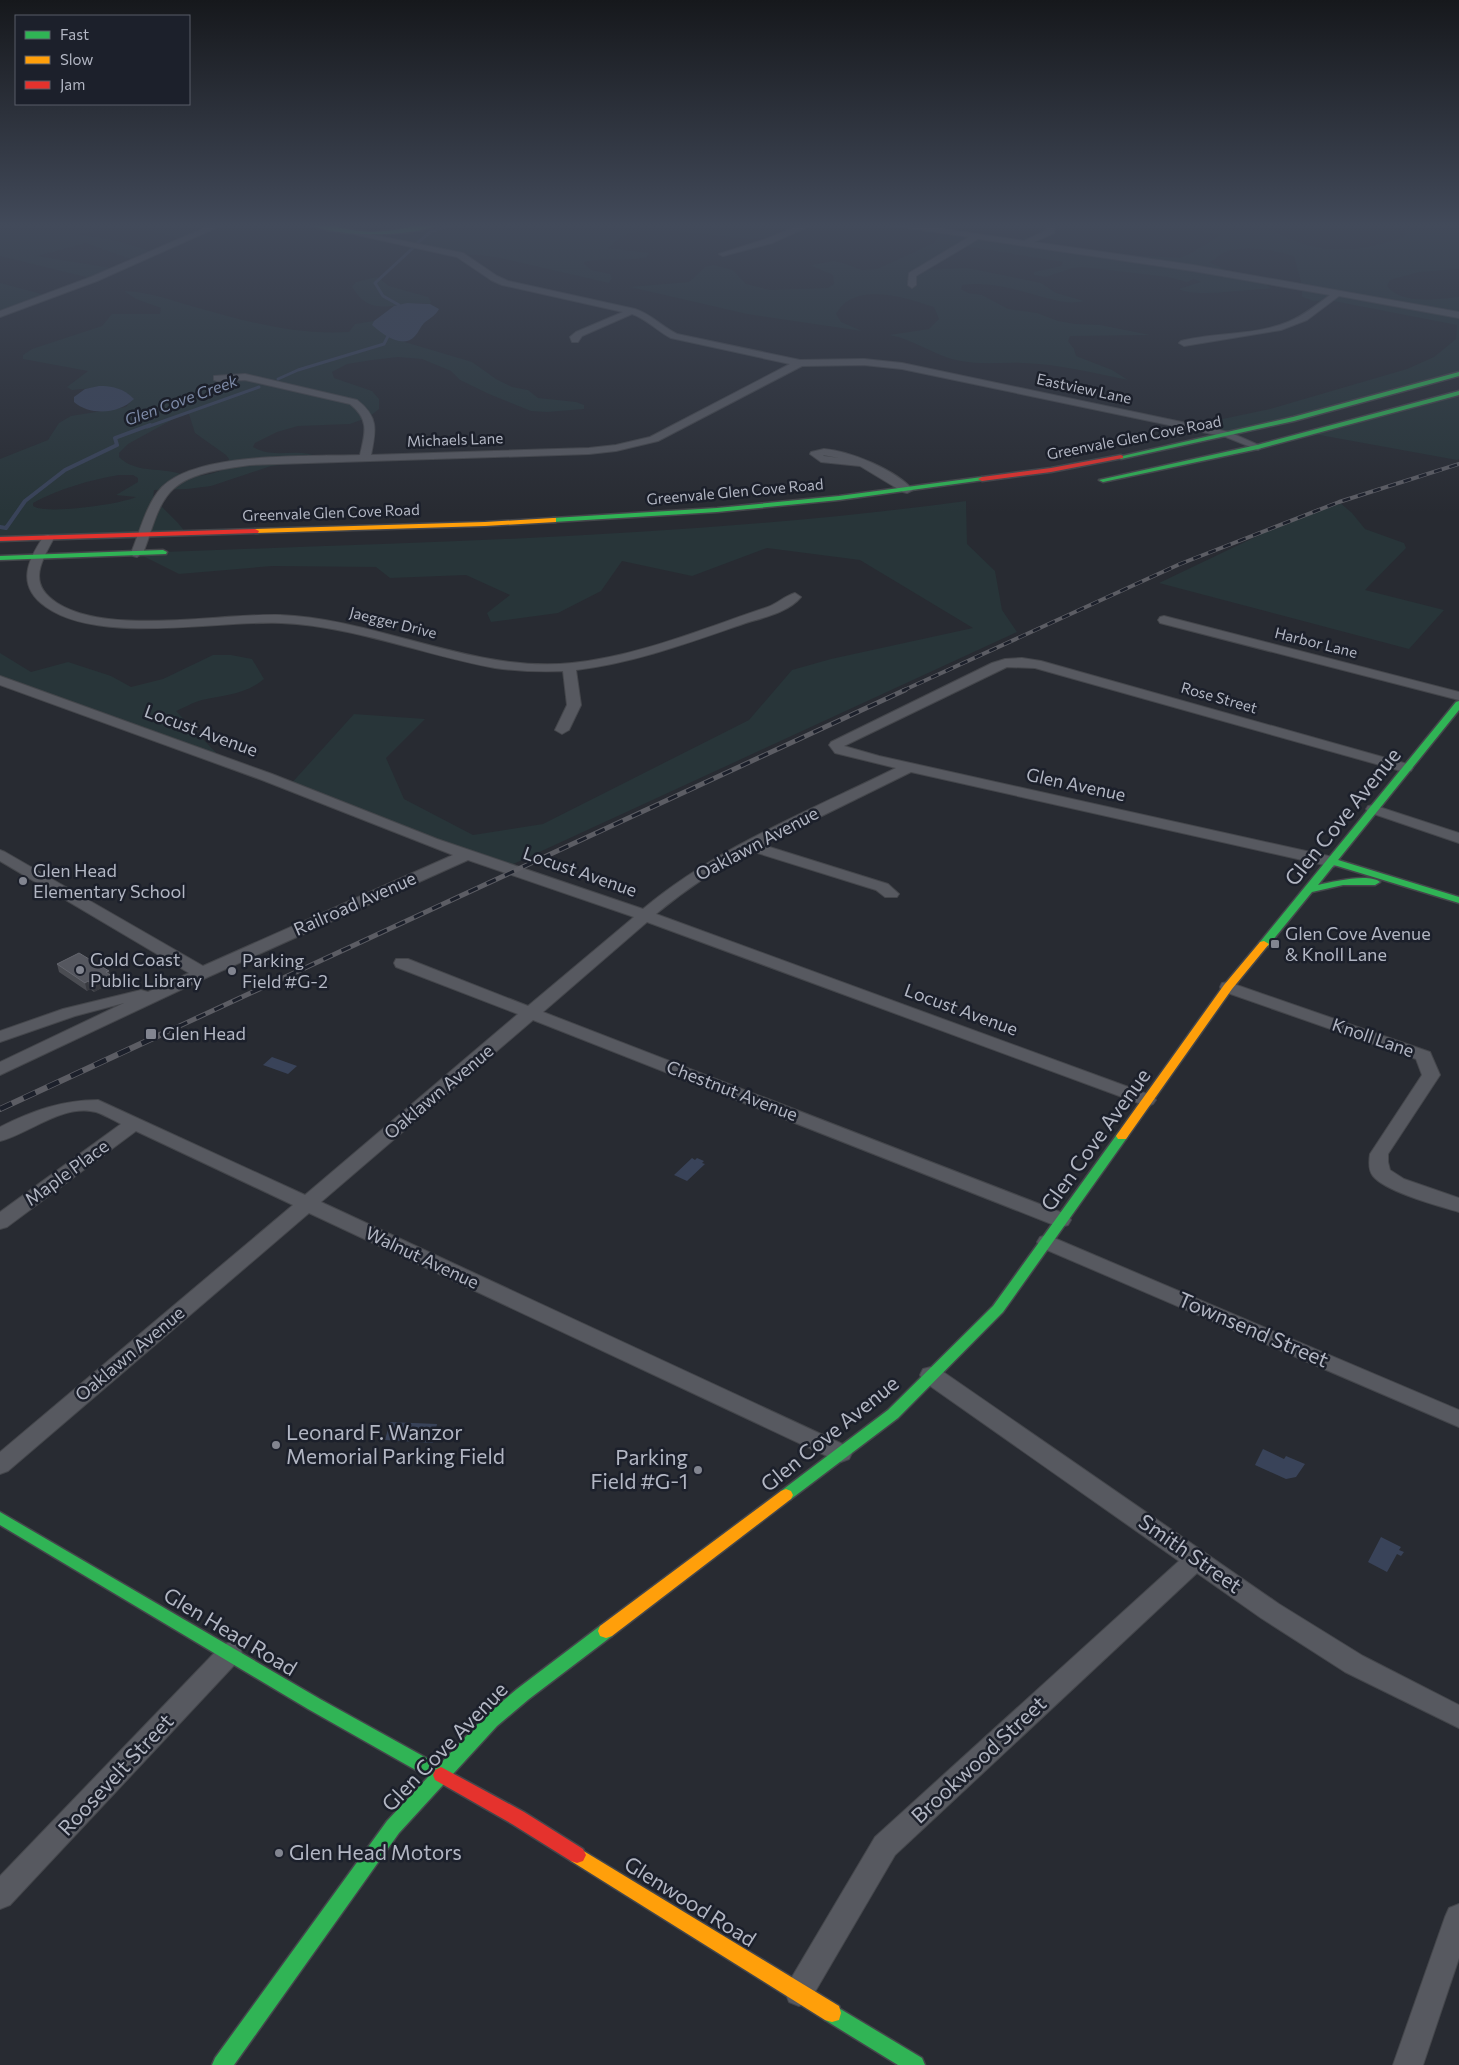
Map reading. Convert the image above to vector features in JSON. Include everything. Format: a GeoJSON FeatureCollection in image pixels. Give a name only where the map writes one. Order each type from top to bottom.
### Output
{"type":"FeatureCollection","features":[{"type":"Feature","properties":{"kind":"main road","name":"Greenvale Glen Cove Road"},"geometry":{"type":"LineString","coordinates":[[0,539],[485,524],[655,515],[907,490],[1051,470],[1163,450],[1314,414],[1459,374]]}},
{"type":"Feature","properties":{"kind":"main road","name":"Greenvale Glen Cove Road"},"geometry":{"type":"LineString","coordinates":[[1096,481],[1258,447],[1459,393]]}},
{"type":"Feature","properties":{"kind":"main road"},"geometry":{"type":"LineString","coordinates":[[1163,450],[1188,463]]}},
{"type":"Feature","properties":{"kind":"main road"},"geometry":{"type":"LineString","coordinates":[[0,558],[173,552]]}},
{"type":"Feature","properties":{"kind":"main road","name":"Glen Cove Avenue"},"geometry":{"type":"LineString","coordinates":[[222,2065],[394,1827],[491,1721],[523,1694],[893,1414],[998,1309],[1228,987],[1333,862],[1353,843],[1373,809],[1459,704]]}},
{"type":"Feature","properties":{"kind":"main road"},"geometry":{"type":"LineString","coordinates":[[1333,862],[1459,900]]}},
{"type":"Feature","properties":{"kind":"main road"},"geometry":{"type":"LineString","coordinates":[[1373,863],[1399,881]]}},
{"type":"Feature","properties":{"kind":"main road"},"geometry":{"type":"LineString","coordinates":[[1309,890],[1343,882],[1399,881]]}},
{"type":"Feature","properties":{"kind":"main road","name":"Glen Head Road"},"geometry":{"type":"LineString","coordinates":[[0,1518],[314,1704],[442,1776]]}},
{"type":"Feature","properties":{"kind":"main road","name":"Glenwood Road"},"geometry":{"type":"LineString","coordinates":[[442,1776],[518,1818],[799,1992],[909,2063]]}},
{"type":"Feature","properties":{"kind":"street"},"geometry":{"type":"LineString","coordinates":[[575,340],[575,337],[579,334],[613,319]]}},
{"type":"Feature","properties":{"kind":"street","name":"Eastview Lane"},"geometry":{"type":"LineString","coordinates":[[649,319],[661,330],[674,336],[800,363],[864,362],[902,366],[1229,435],[1258,447]]}},
{"type":"Feature","properties":{"kind":"street"},"geometry":{"type":"LineString","coordinates":[[1184,343],[1208,337],[1265,331],[1289,325],[1298,319]]}},
{"type":"Feature","properties":{"kind":"street","name":"Michaels Lane"},"geometry":{"type":"LineString","coordinates":[[137,553],[158,502],[167,489],[201,472],[250,462],[589,451],[636,444],[669,432],[800,363]]}},
{"type":"Feature","properties":{"kind":"street"},"geometry":{"type":"LineString","coordinates":[[217,378],[245,377],[353,402],[364,409],[369,417],[370,430],[365,458]]}},
{"type":"Feature","properties":{"kind":"street"},"geometry":{"type":"LineString","coordinates":[[862,463],[881,472],[907,490]]}},
{"type":"Feature","properties":{"kind":"street","name":"Jaegger Drive"},"geometry":{"type":"LineString","coordinates":[[48,538],[31,578],[33,585],[39,595],[52,606],[70,614],[121,624],[159,626],[243,619],[303,620],[355,629],[475,661],[510,666],[569,667],[618,659],[776,609],[795,597]]}},
{"type":"Feature","properties":{"kind":"street","name":"Harbor Lane"},"geometry":{"type":"LineString","coordinates":[[1164,620],[1459,696]]}},
{"type":"Feature","properties":{"kind":"street","name":"Glen Avenue"},"geometry":{"type":"LineString","coordinates":[[1022,662],[1005,663],[997,666],[836,745],[836,747],[877,760],[1333,862]]}},
{"type":"Feature","properties":{"kind":"street","name":"Rose Street"},"geometry":{"type":"LineString","coordinates":[[1022,662],[1089,678],[1406,768]]}},
{"type":"Feature","properties":{"kind":"street"},"geometry":{"type":"LineString","coordinates":[[562,730],[574,705],[569,667]]}},
{"type":"Feature","properties":{"kind":"street","name":"Locust Avenue"},"geometry":{"type":"LineString","coordinates":[[0,680],[267,777],[466,854],[646,916],[1148,1100]]}},
{"type":"Feature","properties":{"kind":"street","name":"Oaklawn Avenue"},"geometry":{"type":"LineString","coordinates":[[0,1465],[667,897],[702,872],[750,846],[910,767]]}},
{"type":"Feature","properties":{"kind":"street"},"geometry":{"type":"LineString","coordinates":[[1373,809],[1459,838]]}},
{"type":"Feature","properties":{"kind":"street"},"geometry":{"type":"LineString","coordinates":[[750,846],[882,887],[891,894]]}},
{"type":"Feature","properties":{"kind":"street","name":"Railroad Avenue"},"geometry":{"type":"LineString","coordinates":[[0,1069],[202,973],[466,854]]}},
{"type":"Feature","properties":{"kind":"street"},"geometry":{"type":"LineString","coordinates":[[0,855],[202,973]]}},
{"type":"Feature","properties":{"kind":"street","name":"Chestnut Avenue"},"geometry":{"type":"LineString","coordinates":[[402,963],[1061,1220]]}},
{"type":"Feature","properties":{"kind":"street","name":"Knoll Lane"},"geometry":{"type":"LineString","coordinates":[[1228,987],[1424,1056],[1430,1075],[1379,1154],[1378,1162],[1381,1173],[1397,1184],[1459,1205]]}},
{"type":"Feature","properties":{"kind":"street"},"geometry":{"type":"LineString","coordinates":[[0,1037],[33,1023],[106,1001],[168,989]]}},
{"type":"Feature","properties":{"kind":"street","name":"Walnut Avenue"},"geometry":{"type":"LineString","coordinates":[[0,1135],[35,1118],[75,1105],[98,1106],[841,1453]]}},
{"type":"Feature","properties":{"kind":"street","name":"Maple Place"},"geometry":{"type":"LineString","coordinates":[[0,1222],[135,1123]]}},
{"type":"Feature","properties":{"kind":"street","name":"Townsend Street"},"geometry":{"type":"LineString","coordinates":[[1047,1242],[1459,1419]]}},
{"type":"Feature","properties":{"kind":"street","name":"Smith Street"},"geometry":{"type":"LineString","coordinates":[[931,1375],[1270,1610],[1354,1664],[1459,1717]]}},
{"type":"Feature","properties":{"kind":"street","name":"Brookwood Street"},"geometry":{"type":"LineString","coordinates":[[799,1992],[885,1846],[1197,1559]]}},
{"type":"Feature","properties":{"kind":"street","name":"Roosevelt Street"},"geometry":{"type":"LineString","coordinates":[[0,1896],[230,1653]]}},
{"type":"Feature","properties":{"kind":"street"},"geometry":{"type":"LineString","coordinates":[[1408,2065],[1459,1917]]}},
{"type":"Feature","properties":{"kind":"shaded area"},"geometry":{"type":"Polygon","coordinates":[[[108,319],[242,319],[293,330],[349,332],[355,324],[374,321],[373,325],[388,337],[472,362],[496,379],[512,387],[528,390],[538,398],[576,402],[584,405],[584,409],[547,412],[531,411],[489,394],[460,380],[451,371],[422,359],[398,357],[347,364],[332,372],[334,378],[372,391],[379,399],[379,409],[369,417],[350,424],[298,426],[277,432],[255,443],[253,447],[273,453],[309,454],[324,460],[271,466],[211,486],[154,490],[153,498],[186,533],[0,539],[0,459],[48,440],[59,423],[71,416],[126,407],[133,399],[127,393],[113,388],[72,390],[67,387],[88,371],[23,359],[23,355],[32,349],[102,326],[108,319]],[[188,411],[128,444],[119,453],[119,457],[136,467],[191,476],[206,475],[225,469],[229,459],[226,455],[195,433],[188,411]],[[119,475],[86,482],[43,498],[33,503],[33,506],[67,509],[128,500],[136,497],[116,495],[138,482],[138,478],[133,475],[119,475]]]}},
{"type":"Feature","properties":{"kind":"shaded area"},"geometry":{"type":"Polygon","coordinates":[[[783,319],[839,319],[841,322],[862,331],[783,319]]]}},
{"type":"Feature","properties":{"kind":"shaded area"},"geometry":{"type":"Polygon","coordinates":[[[939,319],[1054,319],[1075,324],[1100,325],[1150,335],[1070,336],[1068,341],[1074,349],[1076,356],[1112,370],[1128,380],[1049,365],[984,363],[952,359],[907,340],[889,335],[929,329],[939,319]]]}},
{"type":"Feature","properties":{"kind":"shaded area"},"geometry":{"type":"Polygon","coordinates":[[[1428,319],[1459,319],[1459,374],[1229,435],[1171,423],[1213,421],[1270,409],[1407,369],[1434,357],[1456,339],[1457,325],[1428,319]]]}},
{"type":"Feature","properties":{"kind":"shaded area"},"geometry":{"type":"Polygon","coordinates":[[[1459,393],[1459,459],[1457,460],[1314,434],[1459,393]]]}},
{"type":"Feature","properties":{"kind":"shaded area"},"geometry":{"type":"Polygon","coordinates":[[[966,501],[967,544],[995,571],[1002,610],[1017,632],[505,868],[289,786],[354,714],[425,719],[386,758],[404,799],[473,835],[543,824],[749,720],[792,670],[831,659],[973,628],[860,560],[767,548],[692,576],[622,561],[601,591],[558,613],[491,622],[487,613],[510,595],[466,575],[390,578],[376,567],[272,566],[179,574],[137,553],[552,537],[656,531],[863,513],[966,501]]]}},
{"type":"Feature","properties":{"kind":"shaded area"},"geometry":{"type":"Polygon","coordinates":[[[1339,502],[1352,513],[1365,529],[1404,543],[1406,548],[1365,590],[1444,610],[1409,649],[1159,583],[1289,521],[1339,502]]]}},
{"type":"Feature","properties":{"kind":"shaded area"},"geometry":{"type":"Polygon","coordinates":[[[0,653],[31,672],[68,662],[111,676],[131,687],[163,679],[213,655],[231,655],[252,659],[264,679],[242,691],[199,701],[176,711],[225,762],[0,680],[0,653]]]}},
{"type":"Feature","properties":{"kind":"water"},"geometry":{"type":"Polygon","coordinates":[[[376,319],[429,319],[410,340],[405,341],[393,339],[381,332],[372,325],[376,319]]]}},
{"type":"Feature","properties":{"kind":"water"},"geometry":{"type":"Polygon","coordinates":[[[99,386],[118,388],[134,399],[121,408],[104,411],[88,410],[74,402],[74,397],[85,389],[99,386]]]}},
{"type":"Feature","properties":{"kind":"water"},"geometry":{"type":"Polygon","coordinates":[[[272,1057],[297,1066],[288,1074],[263,1065],[272,1057]]]}},
{"type":"Feature","properties":{"kind":"water"},"geometry":{"type":"Polygon","coordinates":[[[692,1158],[704,1161],[702,1163],[705,1164],[687,1181],[674,1175],[692,1158]]]}},
{"type":"Feature","properties":{"kind":"water"},"geometry":{"type":"Polygon","coordinates":[[[390,1422],[437,1424],[433,1443],[385,1440],[390,1422]]]}},
{"type":"Feature","properties":{"kind":"water"},"geometry":{"type":"Polygon","coordinates":[[[1263,1449],[1284,1459],[1286,1456],[1305,1464],[1296,1477],[1286,1479],[1255,1465],[1263,1449]]]}},
{"type":"Feature","properties":{"kind":"water"},"geometry":{"type":"Polygon","coordinates":[[[1381,1537],[1401,1547],[1399,1550],[1404,1552],[1401,1556],[1397,1554],[1387,1572],[1368,1562],[1381,1537]]]}},
{"type":"Feature","properties":{"kind":"building"},"geometry":{"type":"Polygon","coordinates":[[[79,953],[109,971],[106,972],[110,975],[92,983],[88,981],[85,983],[57,964],[79,953]]]}},
{"type":"Feature","properties":{"kind":"waterway","name":"Glen Cove Creek"},"geometry":{"type":"LineString","coordinates":[[278,379],[298,370],[384,344],[390,332]]}},
{"type":"Feature","properties":{"kind":"waterway","name":"Glen Cove Creek"},"geometry":{"type":"LineString","coordinates":[[147,427],[259,387]]}},
{"type":"Feature","properties":{"kind":"waterway","name":"Glen Cove Creek"},"geometry":{"type":"LineString","coordinates":[[0,527],[6,528],[25,501],[65,470],[117,445],[115,438],[150,425]]}},
{"type":"Feature","properties":{"kind":"railway"},"geometry":{"type":"LineString","coordinates":[[902,691],[1180,564],[1339,502],[1459,464]]}},
{"type":"Feature","properties":{"kind":"railway"},"geometry":{"type":"LineString","coordinates":[[160,1035],[905,690]]}},
{"type":"Feature","properties":{"kind":"railway"},"geometry":{"type":"LineString","coordinates":[[0,1109],[162,1034]]}},
{"type":"Feature","properties":{"kind":"traffic: fast"},"geometry":{"type":"LineString","coordinates":[[1121,457],[1294,419],[1459,374]]}},
{"type":"Feature","properties":{"kind":"traffic: fast"},"geometry":{"type":"LineString","coordinates":[[1103,480],[1258,447],[1459,393]]}},
{"type":"Feature","properties":{"kind":"traffic: fast"},"geometry":{"type":"LineString","coordinates":[[553,520],[717,510],[839,498],[982,479]]}},
{"type":"Feature","properties":{"kind":"traffic: fast"},"geometry":{"type":"LineString","coordinates":[[0,558],[163,552]]}},
{"type":"Feature","properties":{"kind":"traffic: fast"},"geometry":{"type":"LineString","coordinates":[[1264,944],[1459,704]]}},
{"type":"Feature","properties":{"kind":"traffic: fast"},"geometry":{"type":"LineString","coordinates":[[1333,862],[1459,900]]}},
{"type":"Feature","properties":{"kind":"traffic: fast"},"geometry":{"type":"LineString","coordinates":[[1309,890],[1343,882],[1375,882]]}},
{"type":"Feature","properties":{"kind":"traffic: fast"},"geometry":{"type":"LineString","coordinates":[[786,1495],[893,1414],[998,1309],[1122,1136]]}},
{"type":"Feature","properties":{"kind":"traffic: fast"},"geometry":{"type":"LineString","coordinates":[[0,1518],[314,1704],[441,1775]]}},
{"type":"Feature","properties":{"kind":"traffic: fast"},"geometry":{"type":"LineString","coordinates":[[222,2065],[393,1827],[491,1721],[523,1694],[606,1631]]}},
{"type":"Feature","properties":{"kind":"traffic: fast"},"geometry":{"type":"LineString","coordinates":[[832,2013],[915,2065]]}},
{"type":"Feature","properties":{"kind":"traffic: slow"},"geometry":{"type":"LineString","coordinates":[[255,531],[553,520]]}},
{"type":"Feature","properties":{"kind":"traffic: slow"},"geometry":{"type":"LineString","coordinates":[[1122,1136],[1228,987],[1264,944]]}},
{"type":"Feature","properties":{"kind":"traffic: slow"},"geometry":{"type":"LineString","coordinates":[[606,1631],[786,1495]]}},
{"type":"Feature","properties":{"kind":"traffic: slow"},"geometry":{"type":"LineString","coordinates":[[577,1855],[832,2013]]}},
{"type":"Feature","properties":{"kind":"traffic: jam"},"geometry":{"type":"LineString","coordinates":[[982,479],[1051,470],[1121,457]]}},
{"type":"Feature","properties":{"kind":"traffic: jam"},"geometry":{"type":"LineString","coordinates":[[0,539],[255,531]]}},
{"type":"Feature","properties":{"kind":"traffic: jam"},"geometry":{"type":"LineString","coordinates":[[441,1775],[518,1818],[577,1855]]}},
{"type":"Feature","properties":{"kind":"place","name":"Glen Head Elementary School"},"geometry":{"type":"Point","coordinates":[23,881]}},
{"type":"Feature","properties":{"kind":"place","name":"Glen Cove Avenue & Knoll Lane"},"geometry":{"type":"Point","coordinates":[1275,944]}},
{"type":"Feature","properties":{"kind":"place","name":"Gold Coast Public Library"},"geometry":{"type":"Point","coordinates":[80,970]}},
{"type":"Feature","properties":{"kind":"place","name":"Parking Field #G-2"},"geometry":{"type":"Point","coordinates":[232,971]}},
{"type":"Feature","properties":{"kind":"place","name":"Glen Head"},"geometry":{"type":"Point","coordinates":[151,1034]}},
{"type":"Feature","properties":{"kind":"place","name":"Leonard F. Wanzor Memorial Parking Field"},"geometry":{"type":"Point","coordinates":[276,1445]}},
{"type":"Feature","properties":{"kind":"place","name":"Parking Field #G-1"},"geometry":{"type":"Point","coordinates":[698,1470]}},
{"type":"Feature","properties":{"kind":"place","name":"Glen Head Motors"},"geometry":{"type":"Point","coordinates":[279,1853]}}]}
